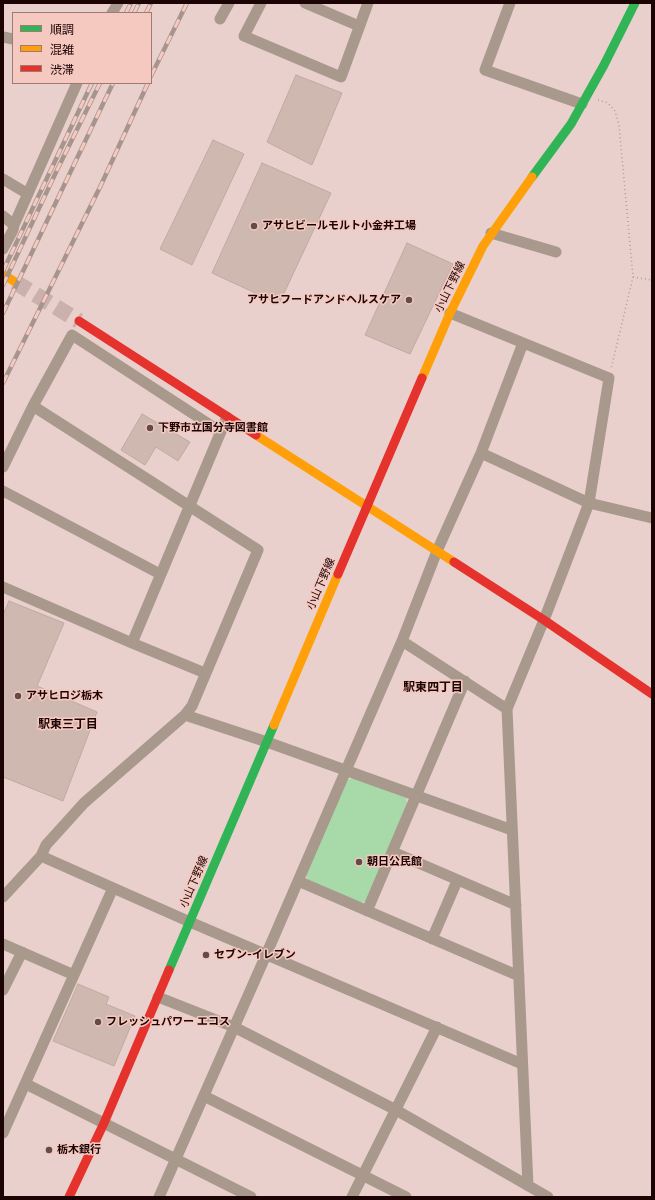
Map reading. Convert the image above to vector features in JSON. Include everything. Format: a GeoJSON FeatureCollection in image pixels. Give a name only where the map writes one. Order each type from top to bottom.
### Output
{"type":"FeatureCollection","features":[{"type":"Feature","properties":{"kind":"main road","name":"小山下野線"},"geometry":{"type":"LineString","coordinates":[[69,1197],[104,1124],[450,313],[491,233],[571,124],[604,65],[635,3]]}},
{"type":"Feature","properties":{"kind":"main road"},"geometry":{"type":"LineString","coordinates":[[3,274],[15,282]]}},
{"type":"Feature","properties":{"kind":"main road"},"geometry":{"type":"LineString","coordinates":[[78,321],[544,620],[652,694]]}},
{"type":"Feature","properties":{"kind":"street"},"geometry":{"type":"LineString","coordinates":[[113,12],[118,3]]}},
{"type":"Feature","properties":{"kind":"street"},"geometry":{"type":"LineString","coordinates":[[220,19],[229,3]]}},
{"type":"Feature","properties":{"kind":"street"},"geometry":{"type":"LineString","coordinates":[[261,3],[244,36],[341,77],[368,3]]}},
{"type":"Feature","properties":{"kind":"street"},"geometry":{"type":"LineString","coordinates":[[305,3],[360,26]]}},
{"type":"Feature","properties":{"kind":"street"},"geometry":{"type":"LineString","coordinates":[[510,3],[485,70],[582,104]]}},
{"type":"Feature","properties":{"kind":"street"},"geometry":{"type":"LineString","coordinates":[[3,249],[13,230],[77,84]]}},
{"type":"Feature","properties":{"kind":"street"},"geometry":{"type":"LineString","coordinates":[[3,179],[28,194]]}},
{"type":"Feature","properties":{"kind":"street"},"geometry":{"type":"LineString","coordinates":[[3,216],[14,225]]}},
{"type":"Feature","properties":{"kind":"street"},"geometry":{"type":"LineString","coordinates":[[491,233],[556,252]]}},
{"type":"Feature","properties":{"kind":"street"},"geometry":{"type":"LineString","coordinates":[[450,313],[608,378],[589,503],[544,620],[507,709],[528,1186]]}},
{"type":"Feature","properties":{"kind":"street"},"geometry":{"type":"LineString","coordinates":[[3,467],[33,406],[72,335],[221,432]]}},
{"type":"Feature","properties":{"kind":"street"},"geometry":{"type":"LineString","coordinates":[[158,1197],[234,1028],[402,641],[437,551],[481,453],[523,343]]}},
{"type":"Feature","properties":{"kind":"street"},"geometry":{"type":"LineString","coordinates":[[3,897],[41,856],[46,845],[84,802],[185,715],[192,706],[258,550],[33,406]]}},
{"type":"Feature","properties":{"kind":"street"},"geometry":{"type":"LineString","coordinates":[[132,643],[227,417]]}},
{"type":"Feature","properties":{"kind":"street"},"geometry":{"type":"LineString","coordinates":[[481,453],[589,503],[652,518]]}},
{"type":"Feature","properties":{"kind":"street"},"geometry":{"type":"LineString","coordinates":[[3,491],[160,574]]}},
{"type":"Feature","properties":{"kind":"street"},"geometry":{"type":"LineString","coordinates":[[3,587],[205,673]]}},
{"type":"Feature","properties":{"kind":"street"},"geometry":{"type":"LineString","coordinates":[[402,641],[507,709]]}},
{"type":"Feature","properties":{"kind":"street"},"geometry":{"type":"LineString","coordinates":[[367,911],[465,681]]}},
{"type":"Feature","properties":{"kind":"street"},"geometry":{"type":"LineString","coordinates":[[185,715],[267,742],[512,830]]}},
{"type":"Feature","properties":{"kind":"street"},"geometry":{"type":"LineString","coordinates":[[393,852],[457,881],[516,905]]}},
{"type":"Feature","properties":{"kind":"street"},"geometry":{"type":"LineString","coordinates":[[41,856],[190,922],[522,1064]]}},
{"type":"Feature","properties":{"kind":"street"},"geometry":{"type":"LineString","coordinates":[[298,881],[519,976]]}},
{"type":"Feature","properties":{"kind":"street"},"geometry":{"type":"LineString","coordinates":[[432,939],[457,881]]}},
{"type":"Feature","properties":{"kind":"street"},"geometry":{"type":"LineString","coordinates":[[4,1127],[26,1084],[113,888]]}},
{"type":"Feature","properties":{"kind":"street"},"geometry":{"type":"LineString","coordinates":[[3,944],[74,975]]}},
{"type":"Feature","properties":{"kind":"street"},"geometry":{"type":"LineString","coordinates":[[3,990],[22,952]]}},
{"type":"Feature","properties":{"kind":"street"},"geometry":{"type":"LineString","coordinates":[[158,998],[234,1028],[396,1110],[548,1197]]}},
{"type":"Feature","properties":{"kind":"street"},"geometry":{"type":"LineString","coordinates":[[352,1197],[437,1027]]}},
{"type":"Feature","properties":{"kind":"street"},"geometry":{"type":"LineString","coordinates":[[26,1084],[251,1197]]}},
{"type":"Feature","properties":{"kind":"street"},"geometry":{"type":"LineString","coordinates":[[204,1096],[406,1197]]}},
{"type":"Feature","properties":{"kind":"path"},"geometry":{"type":"LineString","coordinates":[[582,104],[599,100],[608,103],[615,110],[619,125],[633,277],[608,378]]}},
{"type":"Feature","properties":{"kind":"path"},"geometry":{"type":"LineString","coordinates":[[633,277],[652,280]]}},
{"type":"Feature","properties":{"kind":"green space"},"geometry":{"type":"Polygon","coordinates":[[[353,778],[406,798],[407,804],[367,901],[360,903],[309,881],[305,874],[346,780],[353,778]]]}},
{"type":"Feature","properties":{"kind":"building"},"geometry":{"type":"Polygon","coordinates":[[[296,75],[342,93],[312,165],[267,142],[296,75]]]}},
{"type":"Feature","properties":{"kind":"building"},"geometry":{"type":"Polygon","coordinates":[[[213,140],[244,154],[192,265],[160,249],[213,140]]]}},
{"type":"Feature","properties":{"kind":"building"},"geometry":{"type":"Polygon","coordinates":[[[262,163],[331,193],[279,304],[212,273],[262,163]]]}},
{"type":"Feature","properties":{"kind":"building","name":"アサヒフードアンドヘルスケア"},"geometry":{"type":"Polygon","coordinates":[[[407,243],[453,264],[410,354],[365,335],[407,243]]]}},
{"type":"Feature","properties":{"kind":"building","name":"下野市立国分寺図書館"},"geometry":{"type":"Polygon","coordinates":[[[142,414],[190,442],[178,461],[156,447],[145,465],[121,450],[142,414]]]}},
{"type":"Feature","properties":{"kind":"building"},"geometry":{"type":"Polygon","coordinates":[[[9,601],[64,623],[37,686],[97,712],[63,801],[3,777],[3,615],[9,601]]]}},
{"type":"Feature","properties":{"kind":"building"},"geometry":{"type":"Polygon","coordinates":[[[78,984],[109,997],[106,1004],[135,1016],[114,1066],[53,1041],[78,984]]]}},
{"type":"Feature","properties":{"kind":"tunnel"},"geometry":{"type":"LineString","coordinates":[[15,282],[79,321]]}},
{"type":"Feature","properties":{"kind":"railway"},"geometry":{"type":"LineString","coordinates":[[126,12],[131,3]]}},
{"type":"Feature","properties":{"kind":"railway"},"geometry":{"type":"LineString","coordinates":[[134,12],[139,3]]}},
{"type":"Feature","properties":{"kind":"railway"},"geometry":{"type":"LineString","coordinates":[[146,12],[151,3]]}},
{"type":"Feature","properties":{"kind":"railway"},"geometry":{"type":"LineString","coordinates":[[152,74],[187,3]]}},
{"type":"Feature","properties":{"kind":"railway"},"geometry":{"type":"LineString","coordinates":[[3,271],[92,84]]}},
{"type":"Feature","properties":{"kind":"railway"},"geometry":{"type":"LineString","coordinates":[[3,285],[100,84]]}},
{"type":"Feature","properties":{"kind":"railway"},"geometry":{"type":"LineString","coordinates":[[3,313],[113,84]]}},
{"type":"Feature","properties":{"kind":"railway"},"geometry":{"type":"LineString","coordinates":[[3,383],[101,185],[148,84]]}},
{"type":"Feature","properties":{"kind":"traffic: fast"},"geometry":{"type":"LineString","coordinates":[[532,177],[571,124],[604,65],[635,3]]}},
{"type":"Feature","properties":{"kind":"traffic: fast"},"geometry":{"type":"LineString","coordinates":[[169,970],[274,725]]}},
{"type":"Feature","properties":{"kind":"traffic: slow"},"geometry":{"type":"LineString","coordinates":[[422,378],[450,313],[483,246],[532,177]]}},
{"type":"Feature","properties":{"kind":"traffic: slow"},"geometry":{"type":"LineString","coordinates":[[3,274],[15,282]]}},
{"type":"Feature","properties":{"kind":"traffic: slow"},"geometry":{"type":"LineString","coordinates":[[256,435],[454,562]]}},
{"type":"Feature","properties":{"kind":"traffic: slow"},"geometry":{"type":"LineString","coordinates":[[274,725],[338,574]]}},
{"type":"Feature","properties":{"kind":"traffic: jam"},"geometry":{"type":"LineString","coordinates":[[79,321],[256,435]]}},
{"type":"Feature","properties":{"kind":"traffic: jam"},"geometry":{"type":"LineString","coordinates":[[338,574],[422,378]]}},
{"type":"Feature","properties":{"kind":"traffic: jam"},"geometry":{"type":"LineString","coordinates":[[454,562],[544,620],[652,694]]}},
{"type":"Feature","properties":{"kind":"traffic: jam"},"geometry":{"type":"LineString","coordinates":[[69,1197],[104,1123],[169,970]]}},
{"type":"Feature","properties":{"kind":"place","name":"アサヒビールモルト小金井工場"},"geometry":{"type":"Point","coordinates":[254,226]}},
{"type":"Feature","properties":{"kind":"place","name":"アサヒフードアンドヘルスケア"},"geometry":{"type":"Point","coordinates":[409,300]}},
{"type":"Feature","properties":{"kind":"place","name":"下野市立国分寺図書館"},"geometry":{"type":"Point","coordinates":[150,428]}},
{"type":"Feature","properties":{"kind":"place","name":"アサヒロジ栃木"},"geometry":{"type":"Point","coordinates":[18,696]}},
{"type":"Feature","properties":{"kind":"place","name":"朝日公民館"},"geometry":{"type":"Point","coordinates":[359,862]}},
{"type":"Feature","properties":{"kind":"place","name":"セブン-イレブン"},"geometry":{"type":"Point","coordinates":[206,955]}},
{"type":"Feature","properties":{"kind":"place","name":"フレッシュパワー エコス"},"geometry":{"type":"Point","coordinates":[98,1022]}},
{"type":"Feature","properties":{"kind":"place","name":"栃木銀行"},"geometry":{"type":"Point","coordinates":[49,1150]}},
{"type":"Feature","properties":{"kind":"district","name":"駅東四丁目"},"geometry":{"type":"Point","coordinates":[433,687]}},
{"type":"Feature","properties":{"kind":"district","name":"駅東三丁目"},"geometry":{"type":"Point","coordinates":[68,724]}}]}
